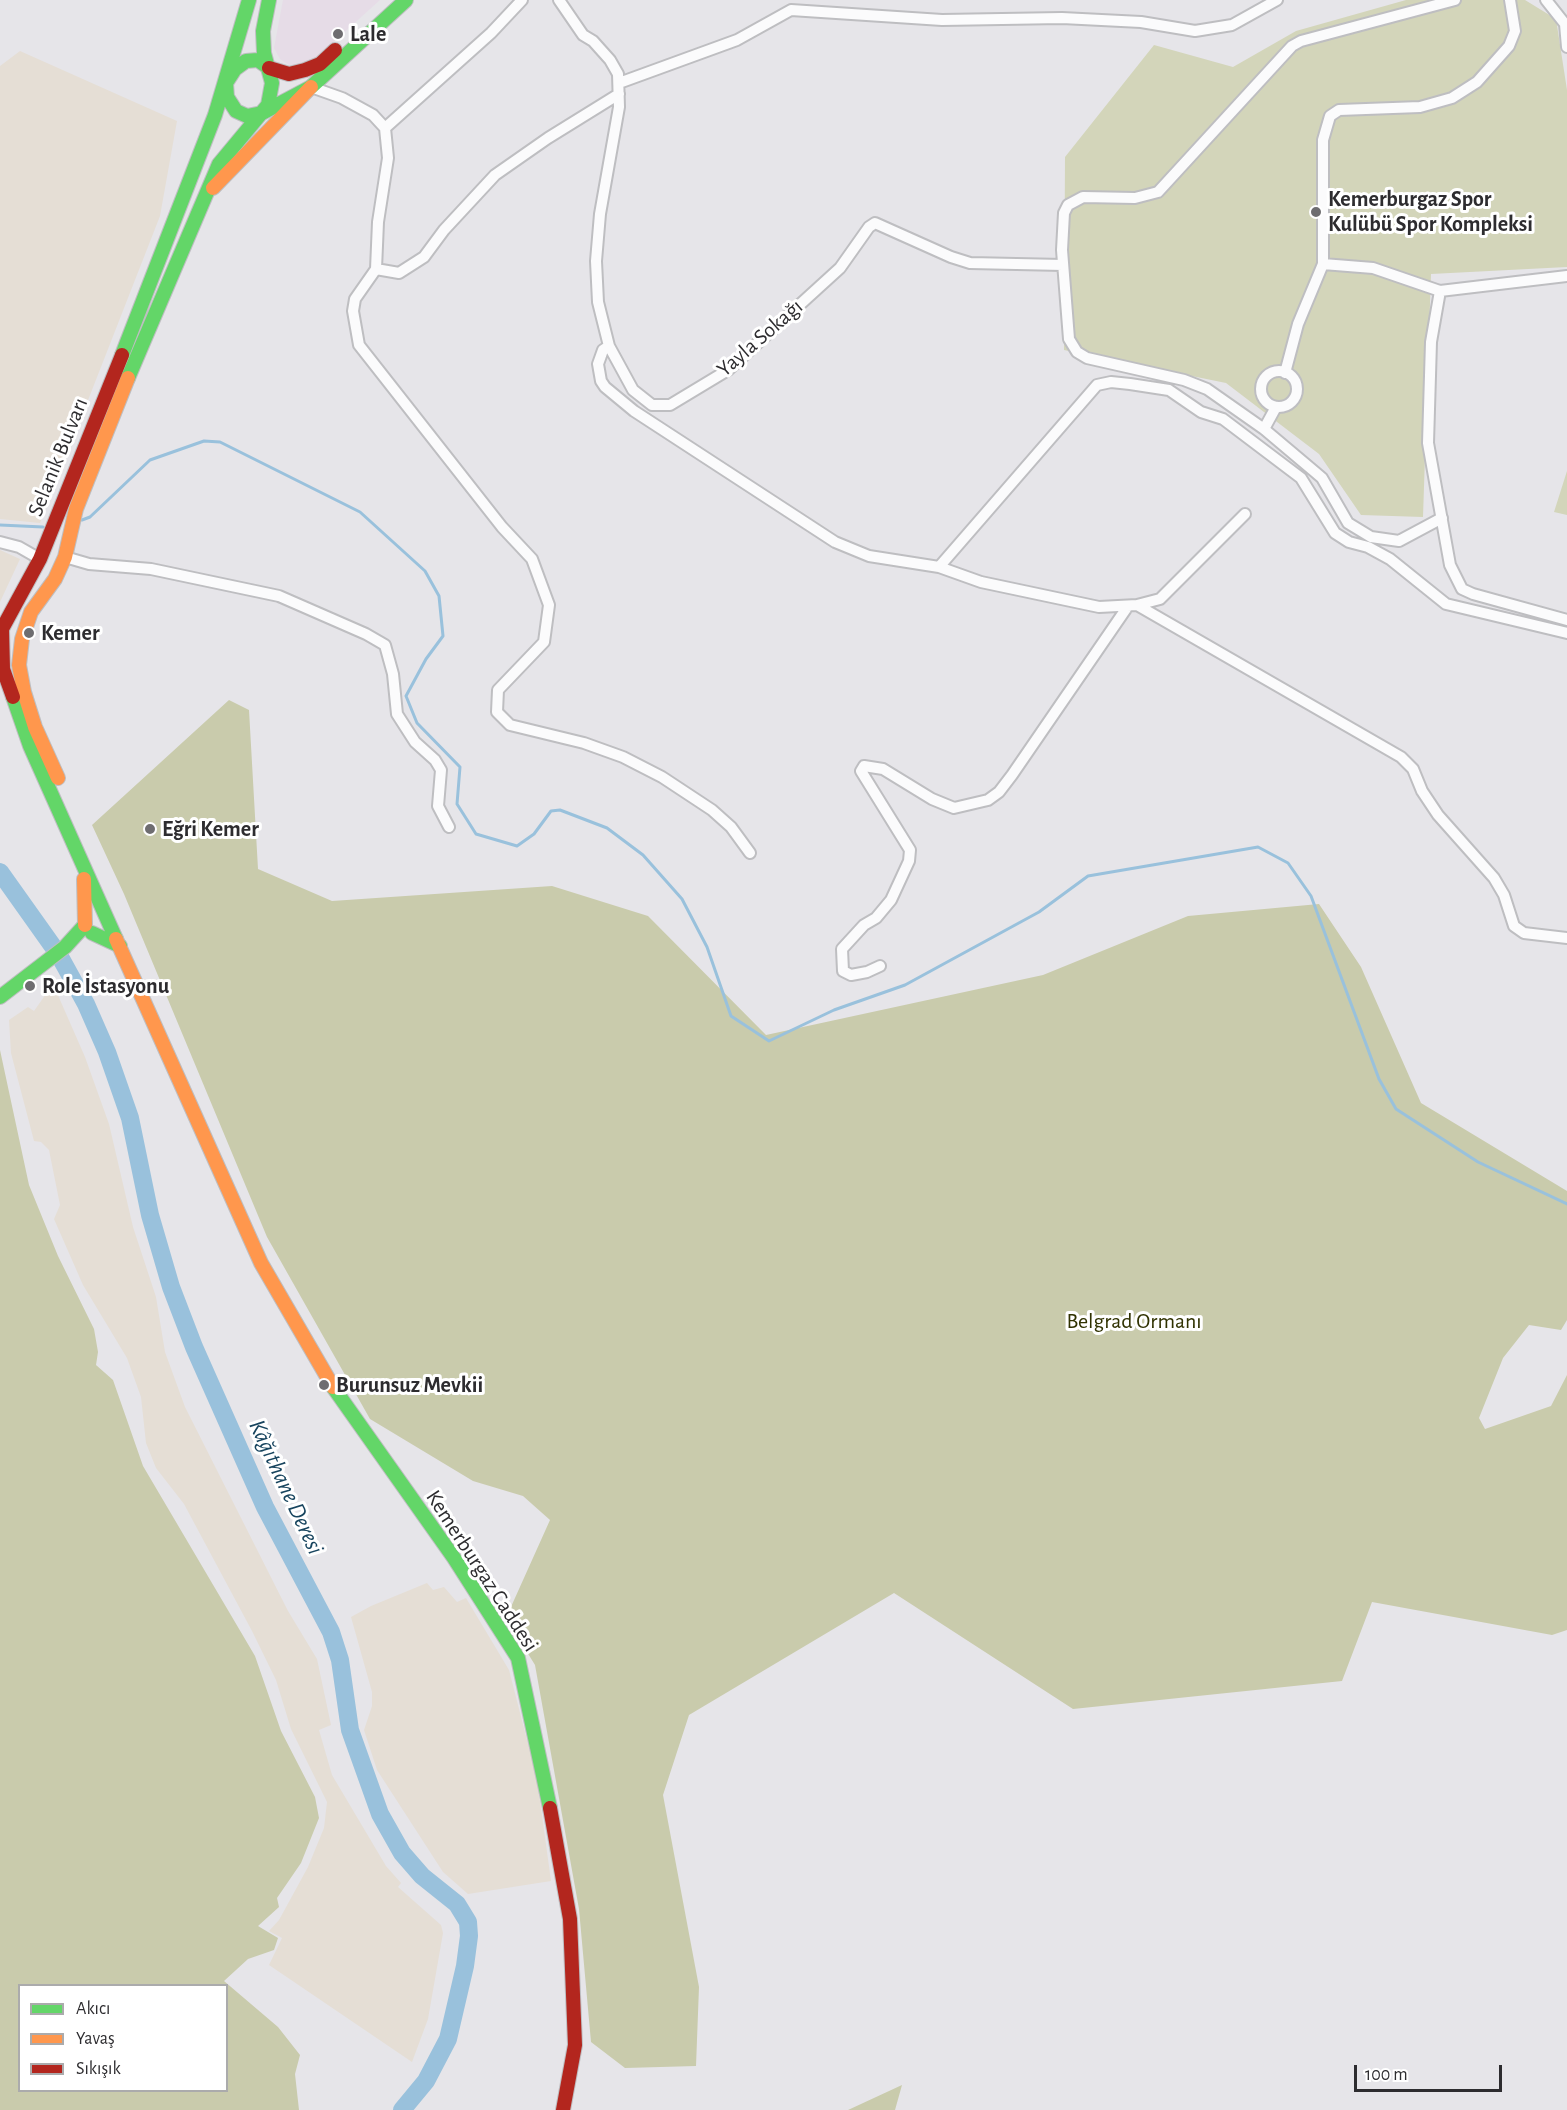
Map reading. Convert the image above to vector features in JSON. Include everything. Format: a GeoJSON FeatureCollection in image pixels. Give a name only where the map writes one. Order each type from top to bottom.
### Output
{"type":"FeatureCollection","features":[{"type":"Feature","properties":{"kind":"main road","name":"Selanik Bulvarı"},"geometry":{"type":"LineString","coordinates":[[111,916],[81,858],[30,747],[3,669],[2,629],[40,560],[163,252],[226,83],[249,0]]}},
{"type":"Feature","properties":{"kind":"main road"},"geometry":{"type":"LineString","coordinates":[[262,113],[271,96],[269,68],[264,53],[262,31],[269,0]]}},
{"type":"Feature","properties":{"kind":"main road"},"geometry":{"type":"LineString","coordinates":[[311,87],[262,113],[247,116],[236,111],[227,97],[226,83],[235,69],[246,61],[258,60],[269,68],[289,74],[320,64],[389,0]]}},
{"type":"Feature","properties":{"kind":"main road"},"geometry":{"type":"LineString","coordinates":[[202,201],[311,87],[406,0]]}},
{"type":"Feature","properties":{"kind":"main road","name":"Selanik Bulvarı"},"geometry":{"type":"LineString","coordinates":[[111,916],[29,709],[19,665],[22,639],[31,612],[55,579],[66,554],[76,509],[202,201],[222,159],[262,113]]}},
{"type":"Feature","properties":{"kind":"main road"},"geometry":{"type":"LineString","coordinates":[[163,252],[179,256]]}},
{"type":"Feature","properties":{"kind":"main road"},"geometry":{"type":"LineString","coordinates":[[31,612],[41,585],[40,560],[66,554]]}},
{"type":"Feature","properties":{"kind":"main road"},"geometry":{"type":"LineString","coordinates":[[81,858],[88,929]]}},
{"type":"Feature","properties":{"kind":"main road"},"geometry":{"type":"LineString","coordinates":[[0,997],[38,970],[88,929],[111,916]]}},
{"type":"Feature","properties":{"kind":"main road","name":"Kemerburgaz Caddesi"},"geometry":{"type":"LineString","coordinates":[[111,916],[120,946],[188,1105],[222,1171]]}},
{"type":"Feature","properties":{"kind":"main road","name":"Kemerburgaz Caddesi"},"geometry":{"type":"LineString","coordinates":[[111,916],[200,1107],[222,1171],[261,1263],[315,1360],[358,1426],[454,1558],[518,1658],[570,1919],[575,2045],[563,2110]]}},
{"type":"Feature","properties":{"kind":"main road"},"geometry":{"type":"LineString","coordinates":[[88,929],[120,946]]}},
{"type":"Feature","properties":{"kind":"street"},"geometry":{"type":"LineString","coordinates":[[385,128],[491,33],[522,0]]}},
{"type":"Feature","properties":{"kind":"street"},"geometry":{"type":"LineString","coordinates":[[559,0],[584,35],[610,60],[618,74],[619,88]]}},
{"type":"Feature","properties":{"kind":"street"},"geometry":{"type":"LineString","coordinates":[[376,269],[399,273],[424,257],[444,230],[495,175],[619,88],[737,40],[791,10],[942,20],[1062,18],[1141,22],[1195,31],[1232,26],[1277,0]]}},
{"type":"Feature","properties":{"kind":"street"},"geometry":{"type":"LineString","coordinates":[[1442,518],[1399,541],[1371,537],[1348,523],[1322,478],[1264,429],[1197,384],[1087,358],[1077,351],[1069,339],[1064,265],[1064,213],[1068,205],[1083,197],[1135,198],[1158,192],[1292,46],[1301,41],[1455,0]]}},
{"type":"Feature","properties":{"kind":"street"},"geometry":{"type":"LineString","coordinates":[[1285,373],[1305,306],[1323,264],[1323,140],[1330,116],[1340,110],[1420,107],[1452,98],[1477,82],[1509,46],[1515,31],[1510,0]]}},
{"type":"Feature","properties":{"kind":"street"},"geometry":{"type":"LineString","coordinates":[[1546,0],[1565,24],[1567,47]]}},
{"type":"Feature","properties":{"kind":"street"},"geometry":{"type":"LineString","coordinates":[[311,87],[342,98],[373,116],[385,128],[388,158],[378,222],[376,269],[355,299],[353,311],[359,345],[502,527],[532,560],[549,604],[544,642],[498,690],[497,712],[510,725],[584,743],[623,757],[662,777],[712,810],[731,827],[750,853]]}},
{"type":"Feature","properties":{"kind":"street","name":"Yayla Sokağı"},"geometry":{"type":"LineString","coordinates":[[619,88],[619,107],[600,214],[596,261],[598,302],[609,346],[633,390],[652,405],[670,405],[728,370],[840,268],[870,226],[875,223],[951,257],[970,263],[1064,265]]}},
{"type":"Feature","properties":{"kind":"street"},"geometry":{"type":"LineString","coordinates":[[1323,264],[1373,268],[1440,291],[1567,276]]}},
{"type":"Feature","properties":{"kind":"street"},"geometry":{"type":"LineString","coordinates":[[1440,291],[1431,342],[1427,419],[1428,443],[1450,566],[1462,589],[1567,620]]}},
{"type":"Feature","properties":{"kind":"street"},"geometry":{"type":"LineString","coordinates":[[609,346],[603,350],[598,364],[601,381],[634,411],[835,542],[868,556],[939,567],[981,582],[1099,607],[1132,606],[1160,600],[1245,514]]}},
{"type":"Feature","properties":{"kind":"street"},"geometry":{"type":"LineString","coordinates":[[1264,429],[1275,407],[1292,402],[1296,391],[1294,380],[1285,373],[1273,372],[1261,385],[1262,397],[1275,407]]}},
{"type":"Feature","properties":{"kind":"street"},"geometry":{"type":"LineString","coordinates":[[939,567],[1097,385],[1111,382],[1169,390],[1201,412],[1223,419],[1301,478],[1335,533],[1349,542],[1368,547],[1390,559],[1446,604],[1567,633]]}},
{"type":"Feature","properties":{"kind":"street"},"geometry":{"type":"LineString","coordinates":[[0,542],[19,547],[40,560]]}},
{"type":"Feature","properties":{"kind":"street"},"geometry":{"type":"LineString","coordinates":[[66,554],[88,564],[151,569],[279,596],[386,645],[393,674],[397,714],[415,742],[435,760],[441,770],[438,806],[449,827]]}},
{"type":"Feature","properties":{"kind":"street"},"geometry":{"type":"LineString","coordinates":[[1132,606],[1401,757],[1413,769],[1422,791],[1438,815],[1494,878],[1504,895],[1514,926],[1524,933],[1567,938]]}},
{"type":"Feature","properties":{"kind":"street"},"geometry":{"type":"LineString","coordinates":[[880,966],[867,972],[851,975],[843,970],[842,949],[864,925],[876,918],[891,900],[909,861],[910,850],[861,771],[864,766],[883,769],[932,799],[954,808],[988,800],[999,792],[1012,775],[1132,606]]}},
{"type":"Feature","properties":{"kind":"shaded area"},"geometry":{"type":"Polygon","coordinates":[[[283,0],[380,0],[307,66],[289,65],[280,59],[274,48],[283,0]]]}},
{"type":"Feature","properties":{"kind":"shaded area"},"geometry":{"type":"Polygon","coordinates":[[[20,51],[177,121],[160,216],[40,523],[0,519],[0,66],[20,51]]]}},
{"type":"Feature","properties":{"kind":"shaded area"},"geometry":{"type":"Polygon","coordinates":[[[0,550],[20,559],[0,602],[0,550]]]}},
{"type":"Feature","properties":{"kind":"shaded area"},"geometry":{"type":"Polygon","coordinates":[[[57,993],[85,1057],[109,1124],[133,1227],[156,1297],[165,1352],[185,1407],[288,1611],[317,1659],[331,1725],[319,1730],[332,1775],[386,1866],[401,1883],[398,1887],[441,1925],[443,1933],[428,2019],[412,2062],[269,1965],[282,1938],[269,1931],[279,1920],[308,1867],[324,1828],[327,1802],[291,1729],[276,1680],[252,1631],[184,1504],[156,1468],[146,1443],[141,1397],[127,1358],[83,1285],[54,1219],[60,1205],[49,1150],[41,1142],[34,1141],[11,1053],[9,1020],[28,1007],[34,1011],[46,994],[57,993]]]}},
{"type":"Feature","properties":{"kind":"shaded area"},"geometry":{"type":"Polygon","coordinates":[[[427,1583],[433,1590],[444,1587],[457,1602],[466,1598],[509,1670],[537,1779],[551,1881],[468,1894],[443,1872],[377,1770],[364,1730],[372,1706],[372,1692],[351,1617],[371,1606],[427,1583]]]}},
{"type":"Feature","properties":{"kind":"green space","name":"Kemerburgaz Spor Kulübü Spor Kompleksi"},"geometry":{"type":"Polygon","coordinates":[[[1406,0],[1525,0],[1556,19],[1567,90],[1567,267],[1431,274],[1423,517],[1361,515],[1319,454],[1226,383],[1064,350],[1065,157],[1154,45],[1233,67],[1296,31],[1406,0]]]}},
{"type":"Feature","properties":{"kind":"green space"},"geometry":{"type":"Polygon","coordinates":[[[1567,471],[1567,515],[1554,512],[1567,471]]]}},
{"type":"Feature","properties":{"kind":"green space","name":"Belgrad Ormanı"},"geometry":{"type":"Polygon","coordinates":[[[229,700],[249,710],[258,869],[332,901],[552,886],[648,916],[766,1035],[1043,975],[1188,916],[1319,904],[1361,967],[1421,1103],[1567,1191],[1567,1320],[1561,1330],[1529,1325],[1503,1358],[1479,1418],[1485,1429],[1551,1406],[1567,1375],[1567,1630],[1552,1635],[1372,1602],[1342,1681],[1073,1709],[894,1593],[689,1715],[663,1795],[699,1987],[696,2066],[625,2068],[591,2042],[579,1909],[535,1665],[506,1618],[550,1520],[523,1496],[473,1481],[370,1419],[267,1237],[124,894],[92,825],[229,700]]]}},
{"type":"Feature","properties":{"kind":"green space"},"geometry":{"type":"Polygon","coordinates":[[[0,1050],[29,1185],[58,1256],[94,1329],[98,1352],[96,1365],[113,1380],[143,1466],[255,1656],[281,1731],[315,1797],[319,1818],[301,1863],[277,1898],[279,1907],[258,1926],[278,1938],[274,1950],[248,1959],[224,1981],[228,1984],[18,1984],[18,2092],[228,2092],[228,1984],[278,2027],[300,2055],[295,2074],[299,2110],[0,2110],[0,1050]]]}},
{"type":"Feature","properties":{"kind":"green space"},"geometry":{"type":"Polygon","coordinates":[[[902,2085],[895,2110],[848,2110],[902,2085]]]}},
{"type":"Feature","properties":{"kind":"waterway"},"geometry":{"type":"LineString","coordinates":[[82,520],[90,517],[150,460],[204,441],[220,442],[360,512],[425,571],[439,596],[443,636],[426,659],[406,696],[417,723],[460,767],[457,804],[476,834],[517,846],[534,834],[551,811],[560,810],[607,828],[643,855],[682,899],[707,947],[731,1016],[769,1041],[834,1010],[905,985],[1039,912],[1088,876],[1258,847],[1288,863],[1311,896],[1379,1079],[1396,1109],[1478,1162],[1567,1204]]}},
{"type":"Feature","properties":{"kind":"waterway"},"geometry":{"type":"LineString","coordinates":[[0,525],[43,527]]}},
{"type":"Feature","properties":{"kind":"waterway","name":"Kâğıthane Deresi"},"geometry":{"type":"LineString","coordinates":[[0,872],[59,955],[86,1004],[107,1052],[130,1118],[150,1215],[171,1287],[194,1347],[265,1507],[331,1632],[340,1660],[350,1730],[380,1814],[402,1853],[422,1876],[457,1904],[468,1922],[469,1936],[465,1966],[448,2039],[426,2081],[402,2110]]}},
{"type":"Feature","properties":{"kind":"traffic: fast"},"geometry":{"type":"LineString","coordinates":[[122,355],[215,115],[249,0]]}},
{"type":"Feature","properties":{"kind":"traffic: fast"},"geometry":{"type":"LineString","coordinates":[[128,378],[219,164],[268,105],[272,83],[264,53],[263,31],[269,0]]}},
{"type":"Feature","properties":{"kind":"traffic: fast"},"geometry":{"type":"LineString","coordinates":[[262,113],[311,87],[406,0]]}},
{"type":"Feature","properties":{"kind":"traffic: fast"},"geometry":{"type":"LineString","coordinates":[[262,113],[247,116],[236,111],[227,97],[226,83],[235,69],[246,61],[258,60],[269,68]]}},
{"type":"Feature","properties":{"kind":"traffic: fast"},"geometry":{"type":"LineString","coordinates":[[13,697],[30,746],[116,939]]}},
{"type":"Feature","properties":{"kind":"traffic: fast"},"geometry":{"type":"LineString","coordinates":[[0,997],[65,947],[85,925]]}},
{"type":"Feature","properties":{"kind":"traffic: fast"},"geometry":{"type":"LineString","coordinates":[[92,933],[120,946]]}},
{"type":"Feature","properties":{"kind":"traffic: fast"},"geometry":{"type":"LineString","coordinates":[[333,1387],[454,1558],[518,1658],[550,1808]]}},
{"type":"Feature","properties":{"kind":"traffic: slow"},"geometry":{"type":"LineString","coordinates":[[213,188],[311,87]]}},
{"type":"Feature","properties":{"kind":"traffic: slow"},"geometry":{"type":"LineString","coordinates":[[58,778],[35,727],[24,692],[19,665],[22,639],[31,612],[55,579],[65,557],[76,509],[128,378]]}},
{"type":"Feature","properties":{"kind":"traffic: slow"},"geometry":{"type":"LineString","coordinates":[[84,879],[85,925]]}},
{"type":"Feature","properties":{"kind":"traffic: slow"},"geometry":{"type":"LineString","coordinates":[[116,939],[261,1263],[333,1387]]}},
{"type":"Feature","properties":{"kind":"traffic: jam"},"geometry":{"type":"LineString","coordinates":[[269,68],[289,74],[305,70],[320,64],[335,50]]}},
{"type":"Feature","properties":{"kind":"traffic: jam"},"geometry":{"type":"LineString","coordinates":[[13,697],[3,669],[2,629],[40,559],[122,355]]}},
{"type":"Feature","properties":{"kind":"traffic: jam"},"geometry":{"type":"LineString","coordinates":[[550,1808],[570,1919],[575,2045],[563,2110]]}},
{"type":"Feature","properties":{"kind":"place","name":"Lale"},"geometry":{"type":"Point","coordinates":[338,34]}},
{"type":"Feature","properties":{"kind":"place","name":"Kemerburgaz Spor Kulübü Spor Kompleksi"},"geometry":{"type":"Point","coordinates":[1316,212]}},
{"type":"Feature","properties":{"kind":"place","name":"Kemer"},"geometry":{"type":"Point","coordinates":[29,633]}},
{"type":"Feature","properties":{"kind":"place","name":"Eğri Kemer"},"geometry":{"type":"Point","coordinates":[150,829]}},
{"type":"Feature","properties":{"kind":"place","name":"Role İstasyonu"},"geometry":{"type":"Point","coordinates":[30,986]}},
{"type":"Feature","properties":{"kind":"place","name":"Burunsuz Mevkii"},"geometry":{"type":"Point","coordinates":[324,1385]}}]}
